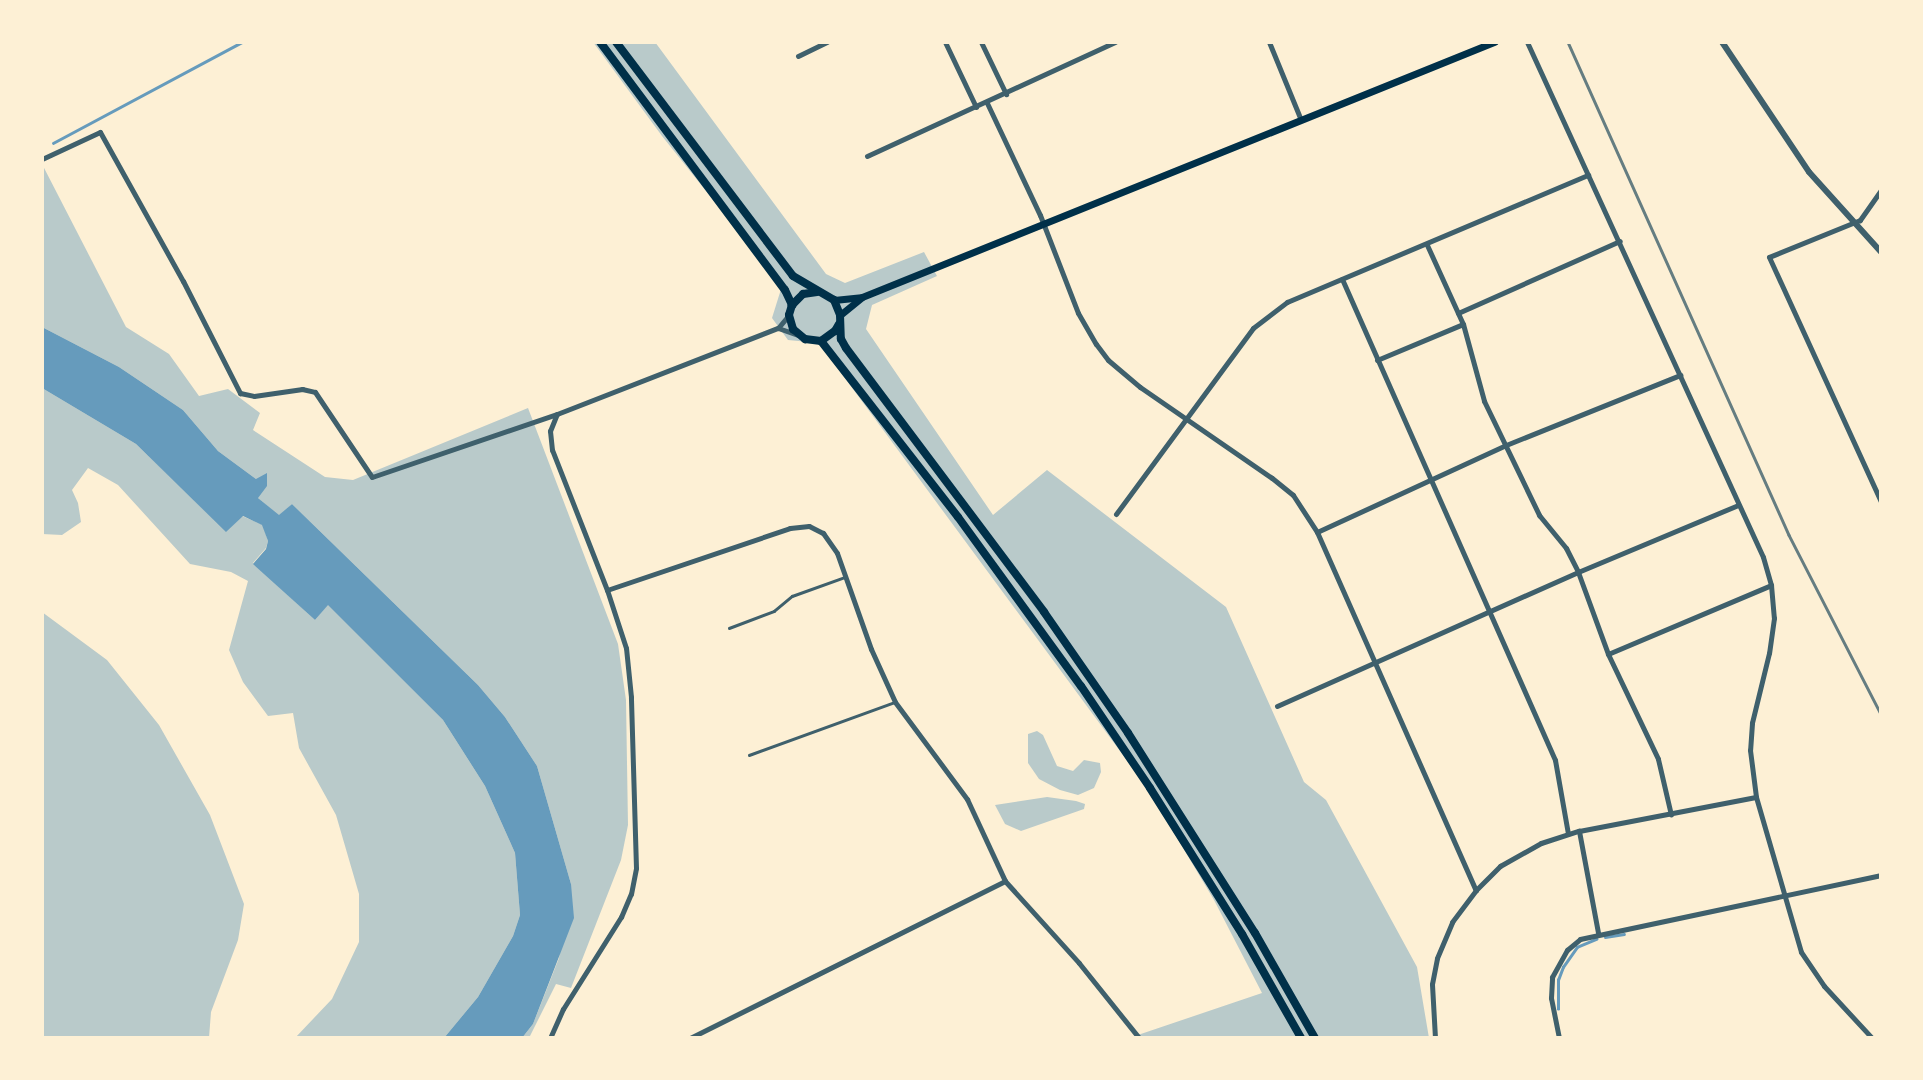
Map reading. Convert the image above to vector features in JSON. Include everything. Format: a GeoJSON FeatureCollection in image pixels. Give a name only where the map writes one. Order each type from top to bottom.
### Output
{"type":"FeatureCollection","features":[{"type":"Feature","properties":{"kind":"main road"},"geometry":{"type":"LineString","coordinates":[[600,42],[785,290],[792,305]]}},
{"type":"Feature","properties":{"kind":"main road"},"geometry":{"type":"LineString","coordinates":[[616,42],[793,276],[834,300],[862,297],[1301,120],[1473,46],[1494,42]]}},
{"type":"Feature","properties":{"kind":"main road"},"geometry":{"type":"LineString","coordinates":[[819,292],[803,294],[792,305],[789,315],[798,335],[805,340],[821,341],[835,331],[839,319],[862,297]]}},
{"type":"Feature","properties":{"kind":"main road"},"geometry":{"type":"LineString","coordinates":[[834,300],[846,348],[1044,612],[1153,770],[1255,933],[1315,1038]]}},
{"type":"Feature","properties":{"kind":"main road"},"geometry":{"type":"LineString","coordinates":[[821,341],[958,517],[1081,686],[1221,900],[1301,1038]]}},
{"type":"Feature","properties":{"kind":"street"},"geometry":{"type":"LineString","coordinates":[[798,56],[827,42]]}},
{"type":"Feature","properties":{"kind":"street"},"geometry":{"type":"LineString","coordinates":[[945,42],[976,107]]}},
{"type":"Feature","properties":{"kind":"street"},"geometry":{"type":"LineString","coordinates":[[981,42],[1006,94]]}},
{"type":"Feature","properties":{"kind":"street"},"geometry":{"type":"LineString","coordinates":[[867,156],[1115,42]]}},
{"type":"Feature","properties":{"kind":"street"},"geometry":{"type":"LineString","coordinates":[[1269,42],[1301,120]]}},
{"type":"Feature","properties":{"kind":"street"},"geometry":{"type":"LineString","coordinates":[[1527,42],[1763,556],[1771,585],[1773,630],[1752,723],[1750,750],[1756,797],[1782,896],[1801,952],[1810,969],[1872,1038]]}},
{"type":"Feature","properties":{"kind":"street"},"geometry":{"type":"LineString","coordinates":[[1722,42],[1809,173],[1852,224],[1881,252]]}},
{"type":"Feature","properties":{"kind":"street"},"geometry":{"type":"LineString","coordinates":[[987,103],[1043,225],[1079,313],[1108,360],[1140,387],[1293,495],[1317,532],[1476,890]]}},
{"type":"Feature","properties":{"kind":"street"},"geometry":{"type":"LineString","coordinates":[[42,159],[100,132],[183,281],[240,393],[254,396],[302,389],[315,392],[372,477],[557,414],[778,328],[789,315]]}},
{"type":"Feature","properties":{"kind":"street"},"geometry":{"type":"LineString","coordinates":[[1116,514],[1253,328],[1287,302],[1588,175]]}},
{"type":"Feature","properties":{"kind":"street"},"geometry":{"type":"LineString","coordinates":[[1881,190],[1860,220],[1769,257],[1881,502]]}},
{"type":"Feature","properties":{"kind":"street"},"geometry":{"type":"LineString","coordinates":[[1458,313],[1619,241]]}},
{"type":"Feature","properties":{"kind":"street"},"geometry":{"type":"LineString","coordinates":[[1427,245],[1458,313],[1484,401],[1539,515],[1566,548],[1578,572],[1608,654],[1658,758],[1671,815]]}},
{"type":"Feature","properties":{"kind":"street"},"geometry":{"type":"LineString","coordinates":[[1342,279],[1555,760],[1569,834]]}},
{"type":"Feature","properties":{"kind":"street"},"geometry":{"type":"LineString","coordinates":[[1377,360],[1462,324]]}},
{"type":"Feature","properties":{"kind":"street"},"geometry":{"type":"LineString","coordinates":[[778,328],[798,335]]}},
{"type":"Feature","properties":{"kind":"street"},"geometry":{"type":"LineString","coordinates":[[1317,532],[1506,445],[1680,375]]}},
{"type":"Feature","properties":{"kind":"street"},"geometry":{"type":"LineString","coordinates":[[550,1038],[563,1009],[621,917],[634,881],[631,697],[626,648],[607,590],[552,450],[550,431],[557,414]]}},
{"type":"Feature","properties":{"kind":"street"},"geometry":{"type":"LineString","coordinates":[[1277,706],[1578,572],[1738,505]]}},
{"type":"Feature","properties":{"kind":"street"},"geometry":{"type":"LineString","coordinates":[[607,590],[790,528],[815,528],[830,540],[895,702],[967,799],[1005,881],[1079,964],[1139,1038]]}},
{"type":"Feature","properties":{"kind":"street"},"geometry":{"type":"LineString","coordinates":[[1608,654],[1771,585]]}},
{"type":"Feature","properties":{"kind":"street"},"geometry":{"type":"LineString","coordinates":[[1435,1038],[1432,984],[1437,958],[1452,922],[1476,890],[1500,866],[1541,844],[1579,831],[1756,797]]}},
{"type":"Feature","properties":{"kind":"street"},"geometry":{"type":"LineString","coordinates":[[1579,831],[1598,933]]}},
{"type":"Feature","properties":{"kind":"street"},"geometry":{"type":"LineString","coordinates":[[1559,1038],[1551,998],[1552,977],[1567,950],[1580,939],[1598,933],[1881,875]]}},
{"type":"Feature","properties":{"kind":"street"},"geometry":{"type":"LineString","coordinates":[[690,1038],[1005,881]]}},
{"type":"Feature","properties":{"kind":"lane"},"geometry":{"type":"LineString","coordinates":[[729,628],[774,611],[792,596],[845,578]]}},
{"type":"Feature","properties":{"kind":"lane"},"geometry":{"type":"LineString","coordinates":[[749,755],[895,702]]}},
{"type":"Feature","properties":{"kind":"shaded area"},"geometry":{"type":"Polygon","coordinates":[[[593,42],[655,42],[826,274],[845,283],[924,252],[937,276],[872,305],[866,329],[993,515],[1047,470],[1226,607],[1304,782],[1326,800],[1417,967],[1429,1038],[1129,1038],[1262,993],[1214,900],[1148,789],[819,343],[788,340],[772,318],[782,286],[662,136],[593,42]]]}},
{"type":"Feature","properties":{"kind":"shaded area"},"geometry":{"type":"Polygon","coordinates":[[[42,164],[126,327],[169,354],[199,396],[228,389],[260,413],[253,430],[325,477],[353,480],[528,408],[618,644],[626,700],[628,825],[621,860],[571,988],[556,984],[529,1038],[522,1038],[533,1024],[559,958],[571,884],[537,766],[505,717],[478,685],[292,504],[279,516],[258,498],[256,479],[218,451],[183,410],[119,367],[42,327],[42,164]]]}},
{"type":"Feature","properties":{"kind":"shaded area"},"geometry":{"type":"Polygon","coordinates":[[[42,388],[136,444],[226,531],[242,516],[263,525],[268,541],[266,548],[253,563],[315,620],[328,604],[443,720],[485,786],[515,853],[520,915],[513,936],[478,997],[444,1038],[295,1038],[332,999],[359,942],[359,894],[336,815],[299,748],[293,713],[268,716],[243,682],[229,650],[248,581],[231,572],[190,564],[118,485],[88,468],[72,490],[78,503],[81,522],[62,535],[42,534],[42,388]]]}},
{"type":"Feature","properties":{"kind":"shaded area"},"geometry":{"type":"Polygon","coordinates":[[[42,612],[107,660],[159,725],[210,815],[244,904],[238,940],[211,1012],[209,1038],[42,1038],[42,612]]]}},
{"type":"Feature","properties":{"kind":"shaded area"},"geometry":{"type":"Polygon","coordinates":[[[1037,731],[1043,735],[1057,766],[1073,771],[1084,760],[1100,763],[1101,772],[1094,788],[1078,795],[1060,790],[1039,779],[1028,763],[1028,734],[1037,731]]]}},
{"type":"Feature","properties":{"kind":"shaded area"},"geometry":{"type":"Polygon","coordinates":[[[1047,797],[1076,801],[1085,804],[1084,809],[1021,831],[1005,824],[995,805],[1047,797]]]}},
{"type":"Feature","properties":{"kind":"water"},"geometry":{"type":"Polygon","coordinates":[[[42,327],[119,367],[183,410],[218,451],[256,479],[267,473],[267,486],[258,498],[279,515],[292,504],[478,685],[505,717],[537,766],[571,884],[574,918],[533,1024],[522,1038],[444,1038],[478,997],[513,936],[520,915],[515,853],[485,786],[443,720],[328,605],[315,620],[253,564],[266,549],[268,541],[262,525],[243,516],[226,532],[136,444],[42,388],[42,327]]]}},
{"type":"Feature","properties":{"kind":"waterway"},"geometry":{"type":"LineString","coordinates":[[53,143],[242,42]]}},
{"type":"Feature","properties":{"kind":"waterway"},"geometry":{"type":"LineString","coordinates":[[1605,937],[1624,934]]}},
{"type":"Feature","properties":{"kind":"waterway"},"geometry":{"type":"LineString","coordinates":[[1558,1009],[1558,980],[1563,967],[1577,947],[1596,939]]}},
{"type":"Feature","properties":{"kind":"railway"},"geometry":{"type":"LineString","coordinates":[[1568,42],[1789,535],[1881,714]]}}]}
